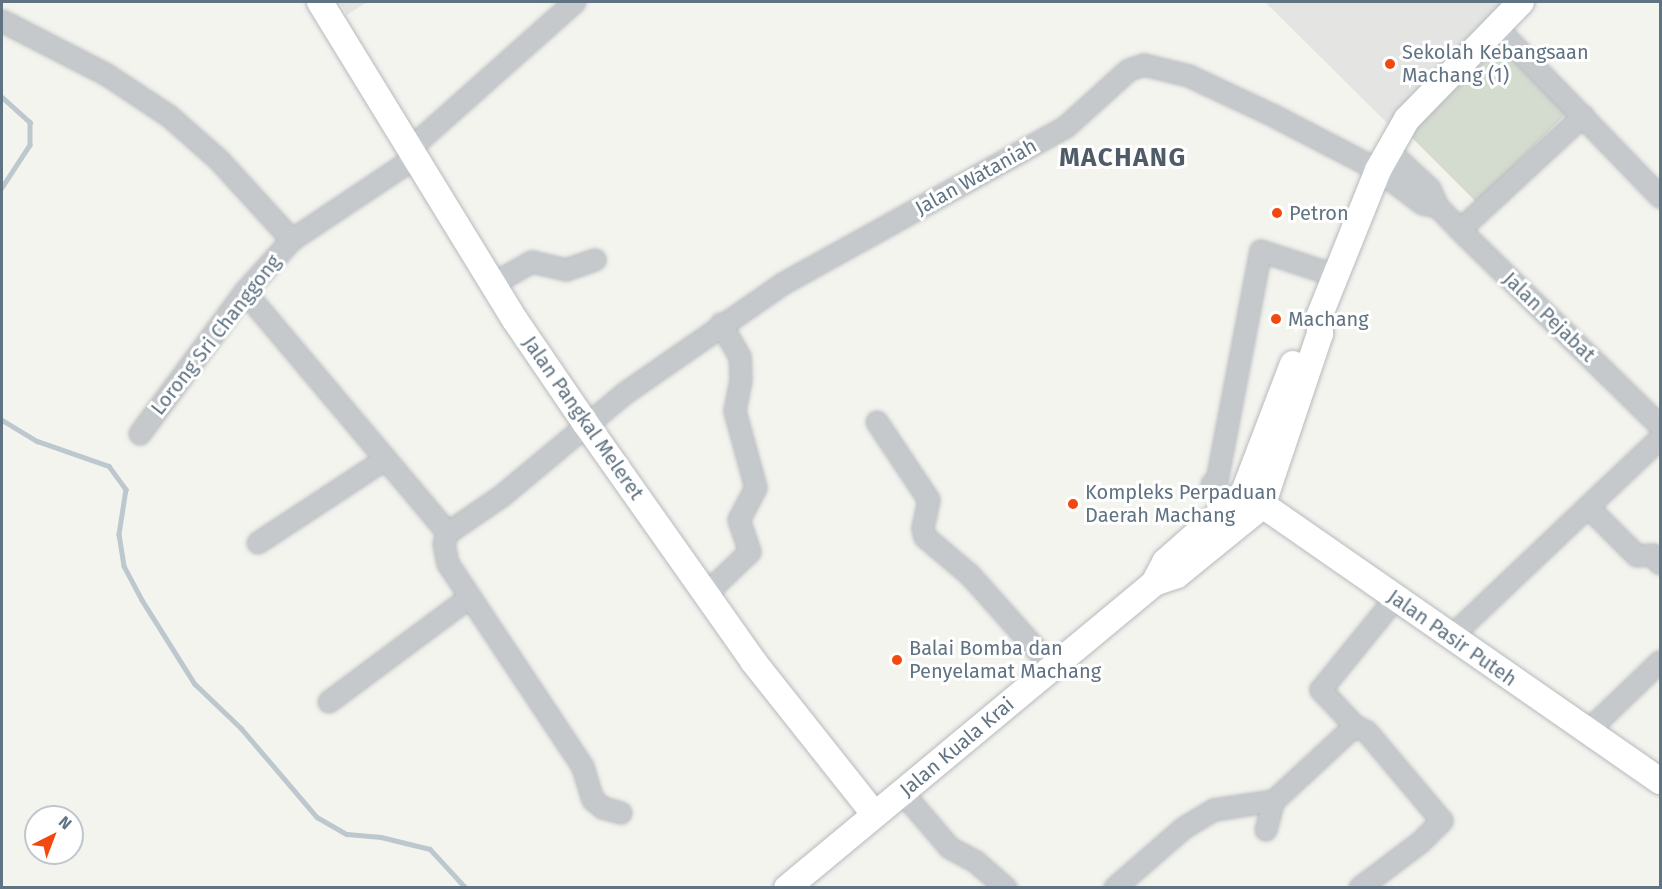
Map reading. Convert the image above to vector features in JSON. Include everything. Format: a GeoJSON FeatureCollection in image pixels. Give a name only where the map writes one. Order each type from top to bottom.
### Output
{"type":"FeatureCollection","features":[{"type":"Feature","properties":{"kind":"main road","name":"Jalan Pangkal Meleret"},"geometry":{"type":"LineString","coordinates":[[320,2],[493,284],[586,424],[753,661],[875,815]]}},
{"type":"Feature","properties":{"kind":"main road"},"geometry":{"type":"LineString","coordinates":[[1253,499],[1306,329],[1319,317],[1334,275],[1383,160],[1413,112],[1521,2]]}},
{"type":"Feature","properties":{"kind":"main road","name":"Jalan Kuala Krai"},"geometry":{"type":"LineString","coordinates":[[787,888],[1154,583],[1165,562],[1253,499]]}},
{"type":"Feature","properties":{"kind":"main road","name":"Jalan Pasir Puteh"},"geometry":{"type":"LineString","coordinates":[[1253,499],[1588,731],[1659,776]]}},
{"type":"Feature","properties":{"kind":"street","name":"Lorong Sri Changgong"},"geometry":{"type":"LineString","coordinates":[[140,434],[245,292],[291,240],[412,153],[575,2]]}},
{"type":"Feature","properties":{"kind":"street"},"geometry":{"type":"LineString","coordinates":[[2,21],[107,75],[169,116],[218,159],[291,240]]}},
{"type":"Feature","properties":{"kind":"street"},"geometry":{"type":"LineString","coordinates":[[1495,26],[1660,197]]}},
{"type":"Feature","properties":{"kind":"street","name":"Jalan Wataniah"},"geometry":{"type":"LineString","coordinates":[[448,533],[502,496],[586,424],[721,324],[783,284],[1066,127],[1135,66],[1155,65],[1189,76],[1383,160]]}},
{"type":"Feature","properties":{"kind":"street"},"geometry":{"type":"LineString","coordinates":[[1460,230],[1582,116]]}},
{"type":"Feature","properties":{"kind":"street","name":"Jalan Pejabat"},"geometry":{"type":"LineString","coordinates":[[1383,160],[1430,189],[1438,207],[1460,230],[1660,426]]}},
{"type":"Feature","properties":{"kind":"street"},"geometry":{"type":"LineString","coordinates":[[1212,484],[1216,481],[1261,251],[1334,275]]}},
{"type":"Feature","properties":{"kind":"street"},"geometry":{"type":"LineString","coordinates":[[493,284],[532,262],[566,270],[595,260]]}},
{"type":"Feature","properties":{"kind":"street"},"geometry":{"type":"LineString","coordinates":[[245,292],[448,533],[444,544],[446,558],[583,767],[593,800],[603,808],[621,813]]}},
{"type":"Feature","properties":{"kind":"street"},"geometry":{"type":"LineString","coordinates":[[706,594],[750,552],[739,520],[756,488],[735,411],[741,380],[740,357],[721,324]]}},
{"type":"Feature","properties":{"kind":"street"},"geometry":{"type":"LineString","coordinates":[[877,422],[929,500],[923,530],[925,537],[969,575],[1052,667]]}},
{"type":"Feature","properties":{"kind":"street"},"geometry":{"type":"LineString","coordinates":[[1451,637],[1660,439]]}},
{"type":"Feature","properties":{"kind":"street"},"geometry":{"type":"LineString","coordinates":[[258,543],[386,459]]}},
{"type":"Feature","properties":{"kind":"street"},"geometry":{"type":"LineString","coordinates":[[1588,507],[1637,556],[1658,556]]}},
{"type":"Feature","properties":{"kind":"street"},"geometry":{"type":"LineString","coordinates":[[329,702],[470,597]]}},
{"type":"Feature","properties":{"kind":"street"},"geometry":{"type":"LineString","coordinates":[[1360,888],[1421,842],[1442,820],[1367,732],[1355,726],[1321,689],[1395,598]]}},
{"type":"Feature","properties":{"kind":"street"},"geometry":{"type":"LineString","coordinates":[[1588,731],[1660,662]]}},
{"type":"Feature","properties":{"kind":"street"},"geometry":{"type":"LineString","coordinates":[[1266,830],[1274,801],[1355,726]]}},
{"type":"Feature","properties":{"kind":"street"},"geometry":{"type":"LineString","coordinates":[[902,792],[950,848],[976,862],[1006,888]]}},
{"type":"Feature","properties":{"kind":"street"},"geometry":{"type":"LineString","coordinates":[[1115,888],[1191,823],[1231,807],[1274,801]]}},
{"type":"Feature","properties":{"kind":"shaded area"},"geometry":{"type":"Polygon","coordinates":[[[340,2],[367,2],[347,15],[340,2]]]}},
{"type":"Feature","properties":{"kind":"shaded area","name":"Sekolah Kebangsaan Machang (1)"},"geometry":{"type":"Polygon","coordinates":[[[1265,2],[1515,2],[1390,126],[1265,2]]]}},
{"type":"Feature","properties":{"kind":"shaded area"},"geometry":{"type":"Polygon","coordinates":[[[1501,43],[1569,111],[1477,203],[1409,135],[1501,43]]]}},
{"type":"Feature","properties":{"kind":"waterway"},"geometry":{"type":"LineString","coordinates":[[2,97],[30,122],[30,145],[2,188]]}},
{"type":"Feature","properties":{"kind":"waterway"},"geometry":{"type":"LineString","coordinates":[[2,420],[37,441],[109,466],[126,489],[119,534],[124,566],[142,600],[195,684],[241,728],[317,817],[347,834],[381,837],[430,849],[466,888]]}},
{"type":"Feature","properties":{"kind":"place","name":"Sekolah Kebangsaan Machang (1)"},"geometry":{"type":"Point","coordinates":[1390,64]}},
{"type":"Feature","properties":{"kind":"place","name":"Petron"},"geometry":{"type":"Point","coordinates":[1277,213]}},
{"type":"Feature","properties":{"kind":"place","name":"Machang"},"geometry":{"type":"Point","coordinates":[1276,319]}},
{"type":"Feature","properties":{"kind":"place","name":"Kompleks Perpaduan Daerah Machang"},"geometry":{"type":"Point","coordinates":[1073,504]}},
{"type":"Feature","properties":{"kind":"place","name":"Balai Bomba dan Penyelamat Machang"},"geometry":{"type":"Point","coordinates":[897,660]}},
{"type":"Feature","properties":{"kind":"district","name":"MACHANG"},"geometry":{"type":"Point","coordinates":[1123,158]}}]}
